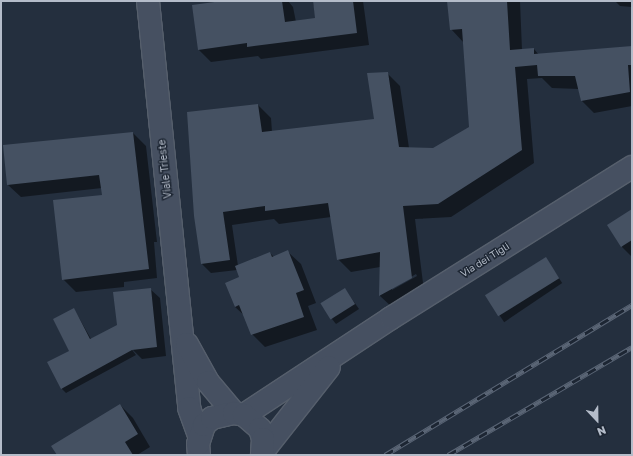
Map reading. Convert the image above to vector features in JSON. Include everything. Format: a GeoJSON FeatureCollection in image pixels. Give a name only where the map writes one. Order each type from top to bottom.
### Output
{"type":"FeatureCollection","features":[{"type":"Feature","properties":{"kind":"street","name":"Viale Trieste"},"geometry":{"type":"LineString","coordinates":[[148,1],[189,408],[199,445]]}},
{"type":"Feature","properties":{"kind":"street","name":"Via dei Tigli"},"geometry":{"type":"LineString","coordinates":[[199,445],[212,418],[239,414],[339,353],[391,318],[632,167]]}},
{"type":"Feature","properties":{"kind":"street","name":"Viale Trieste"},"geometry":{"type":"LineString","coordinates":[[182,336],[208,382],[239,414]]}},
{"type":"Feature","properties":{"kind":"street","name":"Via dei Tigli"},"geometry":{"type":"LineString","coordinates":[[263,452],[339,353]]}},
{"type":"Feature","properties":{"kind":"street","name":"Via dei Tigli"},"geometry":{"type":"LineString","coordinates":[[239,414],[260,429],[263,452]]}},
{"type":"Feature","properties":{"kind":"building"},"geometry":{"type":"Polygon","coordinates":[[[222,1],[282,1],[285,22],[315,18],[313,1],[353,1],[357,33],[247,47],[247,43],[198,50],[192,5],[222,1]]]}},
{"type":"Feature","properties":{"kind":"building"},"geometry":{"type":"Polygon","coordinates":[[[447,1],[507,1],[510,50],[534,48],[534,54],[632,46],[632,65],[628,65],[630,92],[581,101],[575,76],[538,76],[537,65],[515,67],[522,150],[438,204],[403,206],[412,278],[379,296],[380,252],[337,260],[328,203],[265,211],[265,206],[223,212],[230,260],[201,264],[194,216],[187,112],[258,104],[262,132],[374,119],[367,73],[388,72],[399,147],[433,148],[469,127],[462,29],[450,30],[447,1]]]}},
{"type":"Feature","properties":{"kind":"building"},"geometry":{"type":"Polygon","coordinates":[[[133,132],[149,269],[62,280],[53,200],[102,195],[99,175],[7,185],[3,145],[133,132]]]}},
{"type":"Feature","properties":{"kind":"building"},"geometry":{"type":"Polygon","coordinates":[[[632,209],[632,240],[621,247],[607,225],[632,209]]]}},
{"type":"Feature","properties":{"kind":"building"},"geometry":{"type":"Polygon","coordinates":[[[288,250],[304,290],[296,293],[304,317],[251,335],[239,305],[235,307],[225,283],[239,277],[235,266],[270,252],[272,257],[288,250]]]}},
{"type":"Feature","properties":{"kind":"building"},"geometry":{"type":"Polygon","coordinates":[[[546,257],[559,278],[498,316],[485,295],[546,257]]]}},
{"type":"Feature","properties":{"kind":"building"},"geometry":{"type":"Polygon","coordinates":[[[151,288],[157,347],[132,350],[61,389],[47,362],[69,351],[53,319],[74,308],[90,339],[117,325],[113,292],[151,288]]]}},
{"type":"Feature","properties":{"kind":"building"},"geometry":{"type":"Polygon","coordinates":[[[345,288],[355,304],[330,319],[320,303],[345,288]]]}},
{"type":"Feature","properties":{"kind":"building"},"geometry":{"type":"Polygon","coordinates":[[[120,404],[138,434],[125,442],[133,455],[57,455],[51,446],[120,404]]]}},
{"type":"Feature","properties":{"kind":"railway"},"geometry":{"type":"LineString","coordinates":[[385,455],[632,305]]}},
{"type":"Feature","properties":{"kind":"railway"},"geometry":{"type":"LineString","coordinates":[[448,455],[632,347]]}}]}
